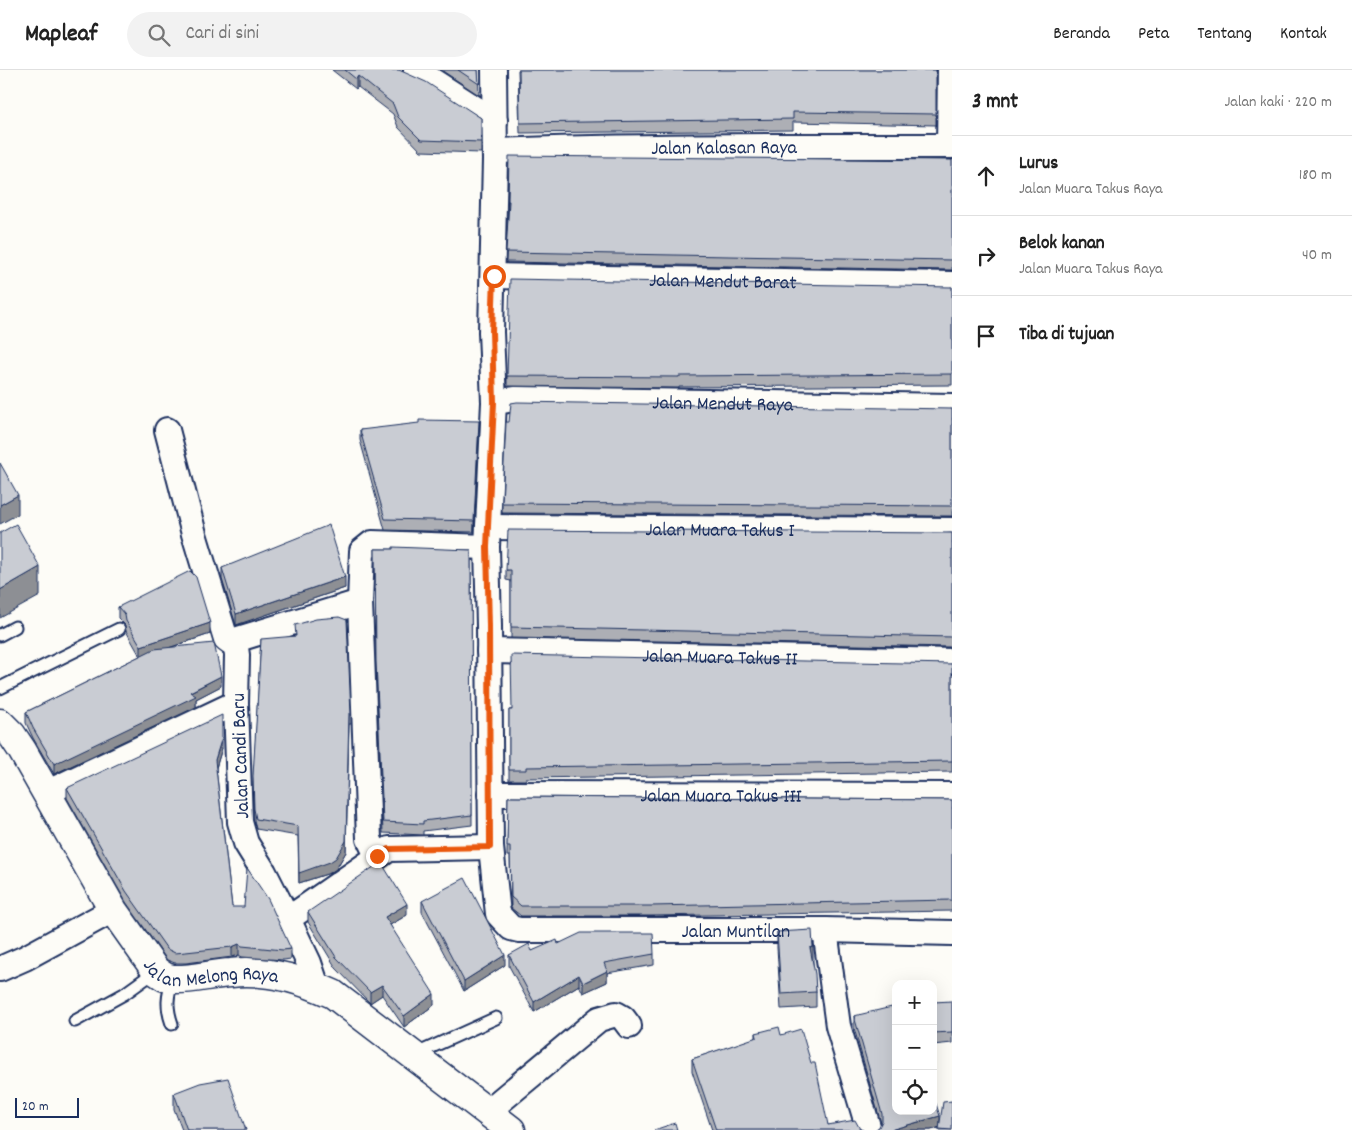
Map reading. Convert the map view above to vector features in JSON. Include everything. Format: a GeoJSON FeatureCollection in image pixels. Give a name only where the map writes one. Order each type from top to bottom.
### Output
{"type":"FeatureCollection","features":[{"type":"Feature","properties":{"kind":"main road","name":"Jalan Melong Raya"},"geometry":{"type":"LineString","coordinates":[[0,723],[12,735],[22,750],[113,910],[165,975],[233,972],[258,973],[282,976],[333,994],[510,1130]]}},
{"type":"Feature","properties":{"kind":"street"},"geometry":{"type":"LineString","coordinates":[[416,70],[495,121]]}},
{"type":"Feature","properties":{"kind":"street"},"geometry":{"type":"LineString","coordinates":[[288,919],[389,849],[490,847],[488,537],[494,402],[492,332],[495,151],[494,70]]}},
{"type":"Feature","properties":{"kind":"street"},"geometry":{"type":"LineString","coordinates":[[950,70],[951,146]]}},
{"type":"Feature","properties":{"kind":"street","name":"Jalan Kalasan Raya"},"geometry":{"type":"LineString","coordinates":[[495,151],[569,148],[799,145],[951,146]]}},
{"type":"Feature","properties":{"kind":"street","name":"Jalan Mendut Barat"},"geometry":{"type":"LineString","coordinates":[[494,276],[952,284]]}},
{"type":"Feature","properties":{"kind":"street","name":"Jalan Mendut Raya"},"geometry":{"type":"LineString","coordinates":[[494,402],[516,399],[952,406]]}},
{"type":"Feature","properties":{"kind":"street"},"geometry":{"type":"LineString","coordinates":[[167,430],[194,534],[226,639],[230,642],[360,602]]}},
{"type":"Feature","properties":{"kind":"street","name":"Jalan Muara Takus I"},"geometry":{"type":"LineString","coordinates":[[377,856],[369,839],[360,602],[362,551],[372,543],[488,537],[952,530]]}},
{"type":"Feature","properties":{"kind":"street","name":"Jalan Candi Baru"},"geometry":{"type":"LineString","coordinates":[[235,640],[240,822],[246,843],[264,872],[288,919],[317,987]]}},
{"type":"Feature","properties":{"kind":"street","name":"Jalan Muara Takus II"},"geometry":{"type":"LineString","coordinates":[[489,651],[952,661]]}},
{"type":"Feature","properties":{"kind":"street"},"geometry":{"type":"LineString","coordinates":[[46,793],[236,703]]}},
{"type":"Feature","properties":{"kind":"street","name":"Jalan Muara Takus III"},"geometry":{"type":"LineString","coordinates":[[490,794],[952,795]]}},
{"type":"Feature","properties":{"kind":"street","name":"Jalan Muntilan"},"geometry":{"type":"LineString","coordinates":[[490,847],[498,914],[511,928],[518,930],[825,930],[952,933]]}},
{"type":"Feature","properties":{"kind":"street"},"geometry":{"type":"LineString","coordinates":[[0,969],[25,958],[113,910]]}},
{"type":"Feature","properties":{"kind":"street"},"geometry":{"type":"LineString","coordinates":[[825,930],[838,1026],[869,1130]]}},
{"type":"Feature","properties":{"kind":"street"},"geometry":{"type":"LineString","coordinates":[[487,1112],[599,1019],[616,1014],[623,1018],[629,1026]]}},
{"type":"Feature","properties":{"kind":"lane"},"geometry":{"type":"LineString","coordinates":[[0,635],[15,627]]}},
{"type":"Feature","properties":{"kind":"lane"},"geometry":{"type":"LineString","coordinates":[[0,688],[119,630]]}},
{"type":"Feature","properties":{"kind":"lane"},"geometry":{"type":"LineString","coordinates":[[75,1021],[124,994],[165,975],[169,992],[167,1012],[172,1024]]}},
{"type":"Feature","properties":{"kind":"lane"},"geometry":{"type":"LineString","coordinates":[[413,1056],[496,1018]]}},
{"type":"Feature","properties":{"kind":"building"},"geometry":{"type":"Polygon","coordinates":[[[345,70],[399,70],[426,82],[481,118],[481,142],[421,140],[398,117],[393,104],[358,76],[356,79],[345,70]]]}},
{"type":"Feature","properties":{"kind":"building"},"geometry":{"type":"Polygon","coordinates":[[[458,70],[478,70],[479,84],[458,70]]]}},
{"type":"Feature","properties":{"kind":"building"},"geometry":{"type":"Polygon","coordinates":[[[519,70],[936,70],[936,114],[793,112],[793,119],[520,123],[519,70]]]}},
{"type":"Feature","properties":{"kind":"building"},"geometry":{"type":"Polygon","coordinates":[[[509,156],[952,160],[952,260],[506,252],[509,156]]]}},
{"type":"Feature","properties":{"kind":"building"},"geometry":{"type":"Polygon","coordinates":[[[510,279],[952,287],[952,374],[679,377],[507,376],[510,279]]]}},
{"type":"Feature","properties":{"kind":"building"},"geometry":{"type":"Polygon","coordinates":[[[511,403],[952,409],[952,506],[502,503],[506,422],[509,422],[511,403]]]}},
{"type":"Feature","properties":{"kind":"building"},"geometry":{"type":"Polygon","coordinates":[[[419,420],[479,421],[474,521],[385,519],[360,430],[419,423],[419,420]]]}},
{"type":"Feature","properties":{"kind":"building"},"geometry":{"type":"Polygon","coordinates":[[[0,463],[18,495],[0,505],[0,463]]]}},
{"type":"Feature","properties":{"kind":"building"},"geometry":{"type":"Polygon","coordinates":[[[16,524],[40,567],[0,590],[0,533],[16,524]]]}},
{"type":"Feature","properties":{"kind":"building"},"geometry":{"type":"Polygon","coordinates":[[[329,525],[345,577],[236,614],[222,568],[329,525]]]}},
{"type":"Feature","properties":{"kind":"building"},"geometry":{"type":"Polygon","coordinates":[[[508,530],[952,533],[952,637],[511,627],[511,570],[506,570],[508,530]]]}},
{"type":"Feature","properties":{"kind":"building"},"geometry":{"type":"Polygon","coordinates":[[[393,547],[471,550],[472,815],[423,821],[423,824],[383,822],[376,661],[375,549],[393,549],[393,547]]]}},
{"type":"Feature","properties":{"kind":"building"},"geometry":{"type":"Polygon","coordinates":[[[190,571],[196,577],[210,623],[141,646],[126,621],[125,615],[118,607],[190,571]]]}},
{"type":"Feature","properties":{"kind":"building"},"geometry":{"type":"Polygon","coordinates":[[[339,617],[347,620],[351,714],[349,714],[346,841],[336,858],[299,873],[298,826],[256,819],[254,809],[253,776],[261,639],[296,636],[295,625],[316,619],[339,617]]]}},
{"type":"Feature","properties":{"kind":"building"},"geometry":{"type":"Polygon","coordinates":[[[214,643],[221,676],[190,692],[196,696],[54,764],[26,712],[154,649],[214,643]]]}},
{"type":"Feature","properties":{"kind":"building"},"geometry":{"type":"Polygon","coordinates":[[[511,655],[952,664],[952,761],[526,767],[526,770],[509,770],[509,710],[512,710],[511,655]]]}},
{"type":"Feature","properties":{"kind":"building"},"geometry":{"type":"Polygon","coordinates":[[[222,715],[222,737],[215,760],[232,907],[244,907],[247,868],[268,899],[291,949],[283,950],[242,946],[239,944],[232,947],[175,953],[167,949],[126,891],[67,788],[222,715]]]}},
{"type":"Feature","properties":{"kind":"building"},"geometry":{"type":"Polygon","coordinates":[[[508,797],[952,800],[952,900],[651,906],[521,906],[511,897],[510,846],[507,846],[508,797]]]}},
{"type":"Feature","properties":{"kind":"building"},"geometry":{"type":"Polygon","coordinates":[[[381,862],[407,904],[385,917],[434,994],[404,1016],[382,985],[370,992],[336,957],[308,912],[381,862]]]}},
{"type":"Feature","properties":{"kind":"building"},"geometry":{"type":"Polygon","coordinates":[[[465,878],[505,955],[464,981],[422,901],[465,878]]]}},
{"type":"Feature","properties":{"kind":"building"},"geometry":{"type":"Polygon","coordinates":[[[812,930],[813,947],[810,948],[816,992],[781,994],[777,932],[812,930]]]}},
{"type":"Feature","properties":{"kind":"building"},"geometry":{"type":"Polygon","coordinates":[[[581,933],[653,933],[654,954],[604,963],[607,971],[583,983],[579,975],[534,1002],[509,955],[529,944],[532,951],[557,940],[558,944],[581,933]]]}},
{"type":"Feature","properties":{"kind":"building"},"geometry":{"type":"Polygon","coordinates":[[[952,1001],[952,1032],[937,1033],[937,1002],[952,1001]]]}},
{"type":"Feature","properties":{"kind":"building"},"geometry":{"type":"Polygon","coordinates":[[[892,1007],[892,1115],[937,1115],[937,1107],[940,1116],[890,1130],[875,1130],[882,1121],[882,1114],[854,1016],[892,1007]]]}},
{"type":"Feature","properties":{"kind":"building"},"geometry":{"type":"Polygon","coordinates":[[[779,1027],[781,1035],[801,1029],[811,1063],[815,1063],[828,1125],[855,1120],[860,1129],[863,1130],[716,1130],[692,1059],[757,1037],[756,1033],[779,1027]]]}},
{"type":"Feature","properties":{"kind":"building"},"geometry":{"type":"Polygon","coordinates":[[[228,1078],[246,1130],[187,1130],[174,1093],[200,1083],[228,1078]]]}},
{"type":"Feature","properties":{"kind":"building"},"geometry":{"type":"Polygon","coordinates":[[[952,1101],[952,1130],[939,1129],[943,1102],[952,1101]]]}},
{"type":"Feature","properties":{"kind":"building"},"geometry":{"type":"Polygon","coordinates":[[[675,1123],[677,1130],[654,1130],[675,1123]]]}},
{"type":"Feature","properties":{"kind":"route"},"geometry":{"type":"LineString","coordinates":[[377,856],[389,849],[490,847],[487,547],[494,402],[492,332],[494,276]]}}]}
